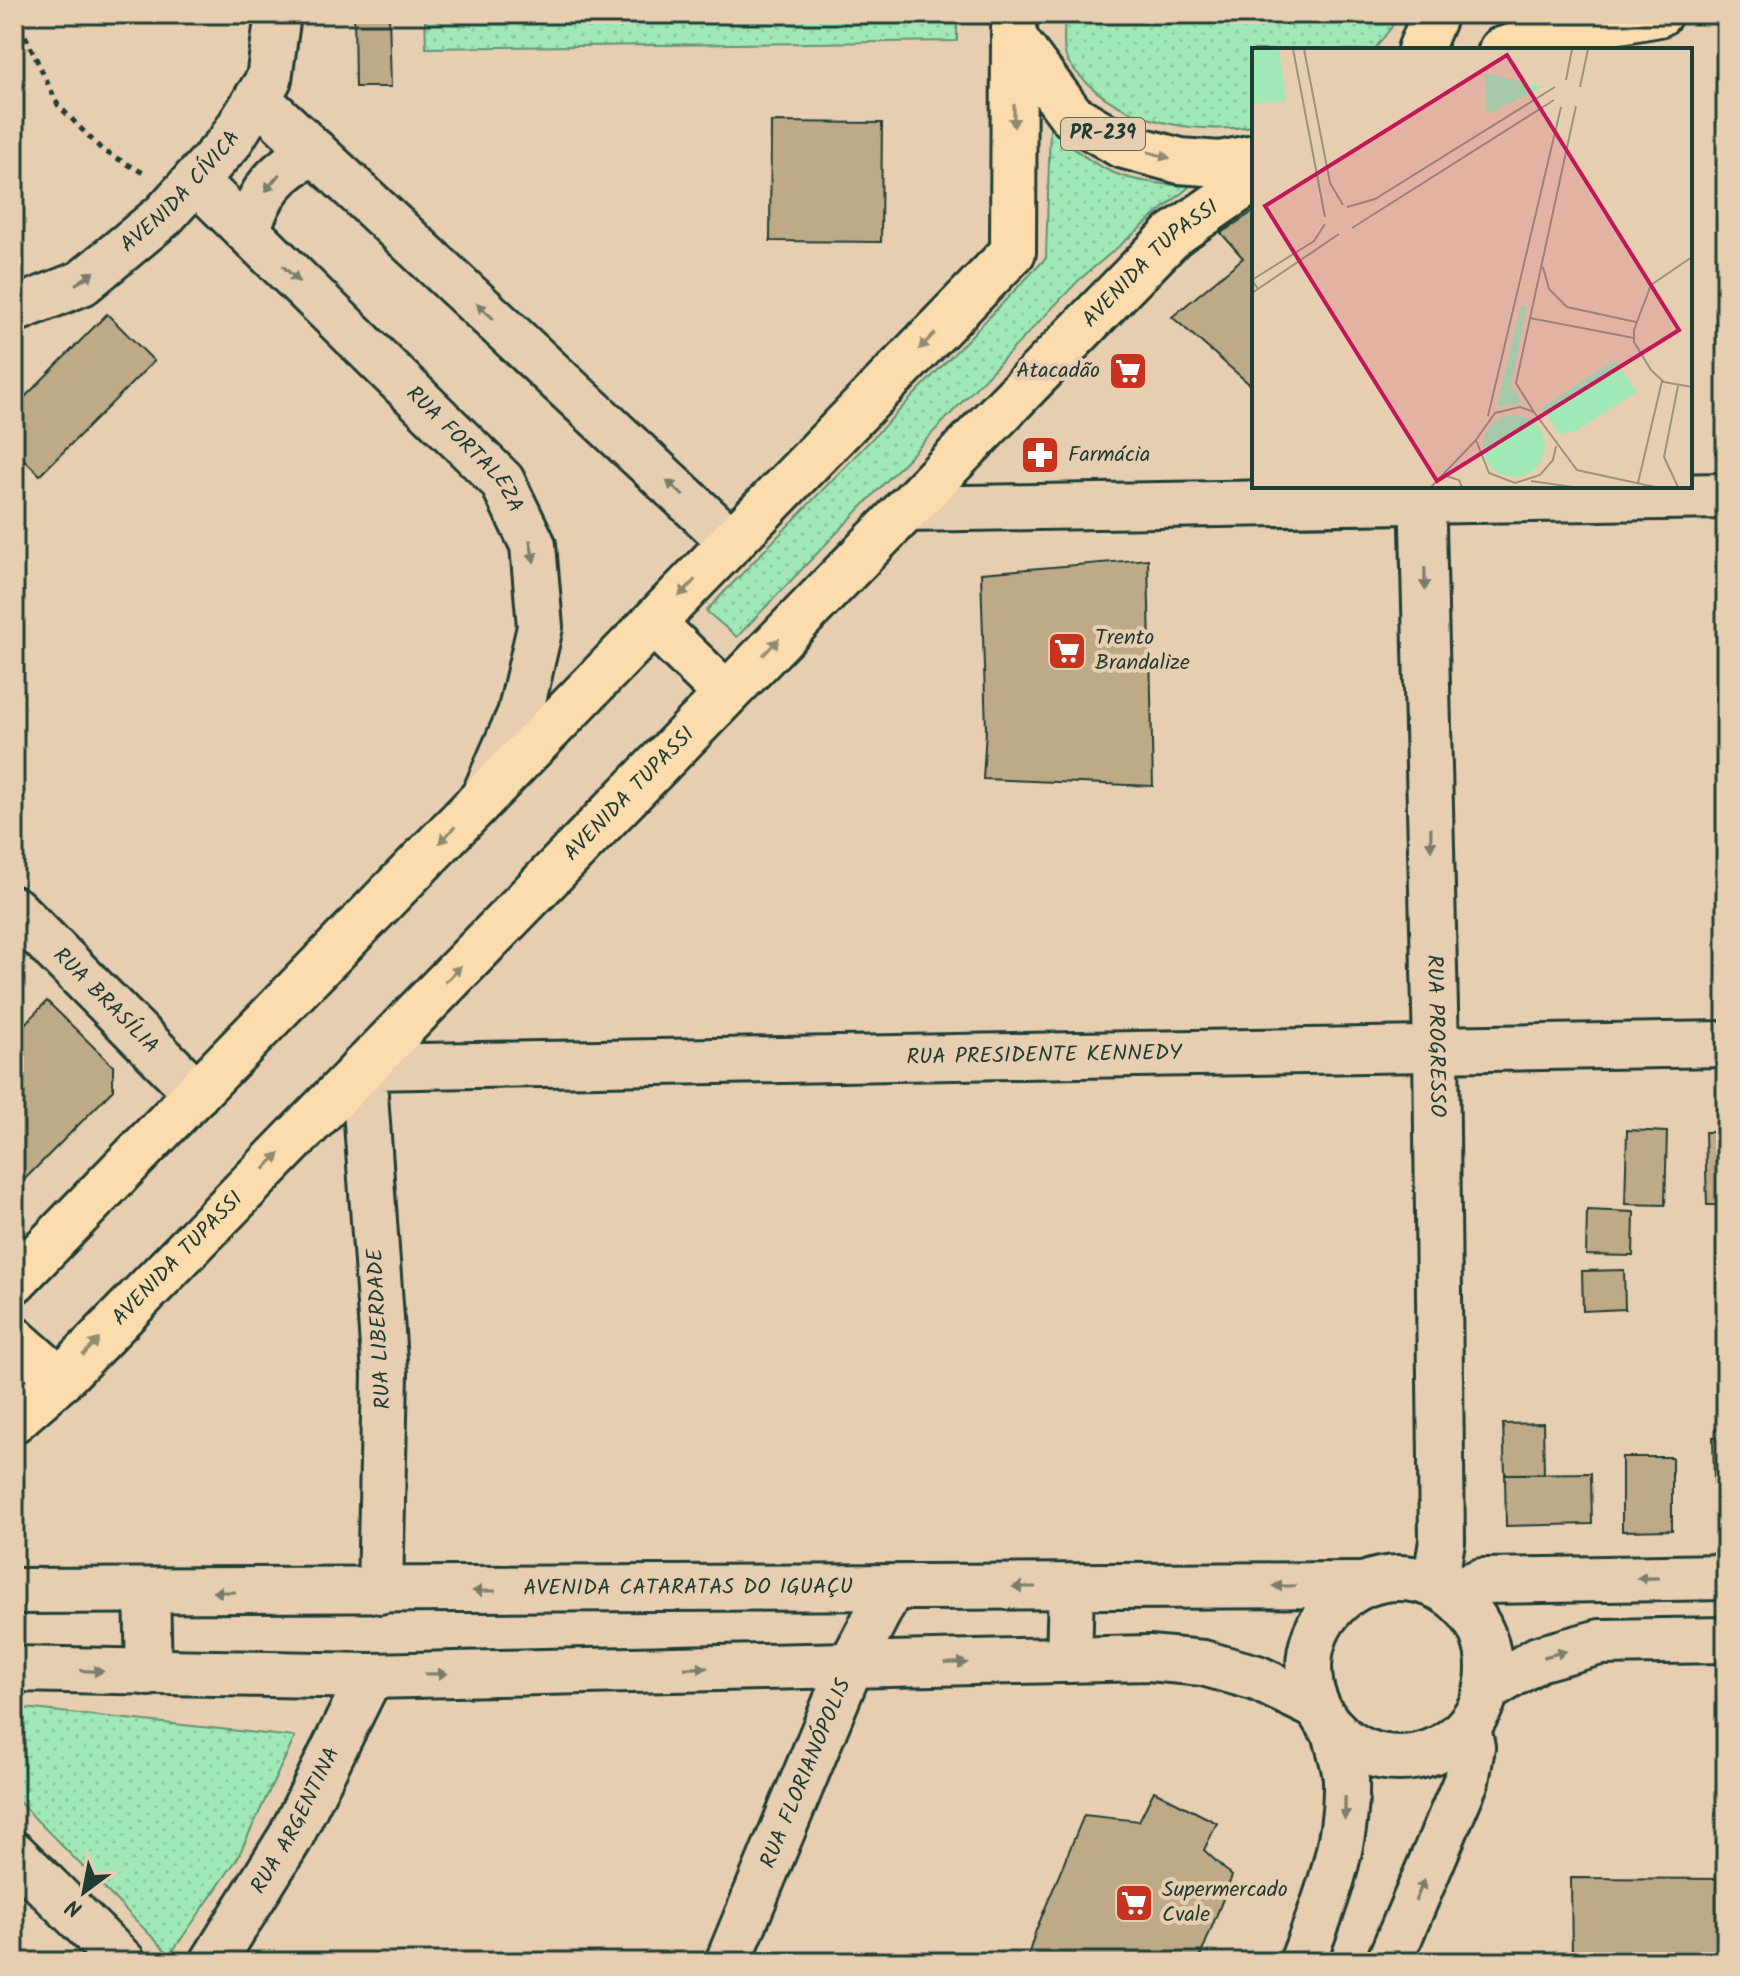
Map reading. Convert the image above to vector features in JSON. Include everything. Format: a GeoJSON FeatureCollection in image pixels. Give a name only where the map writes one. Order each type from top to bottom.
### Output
{"type":"FeatureCollection","features":[{"type":"Feature","properties":{"kind":"main road"},"geometry":{"type":"LineString","coordinates":[[1421,48],[1435,14]]}},
{"type":"Feature","properties":{"kind":"main road"},"geometry":{"type":"LineString","coordinates":[[1508,48],[1568,30],[1659,14]]}},
{"type":"Feature","properties":{"kind":"main road"},"geometry":{"type":"LineString","coordinates":[[14,1281],[1013,252],[1014,26]]}},
{"type":"Feature","properties":{"kind":"main road","name":"PR-239"},"geometry":{"type":"LineString","coordinates":[[1014,26],[1072,116],[1121,145],[1180,161],[1220,164],[1252,157]]}},
{"type":"Feature","properties":{"kind":"main road","name":"AVENIDA TUPASSI"},"geometry":{"type":"LineString","coordinates":[[14,1420],[60,1380],[1173,235],[1252,180]]}},
{"type":"Feature","properties":{"kind":"main road"},"geometry":{"type":"LineString","coordinates":[[653,623],[726,694]]}},
{"type":"Feature","properties":{"kind":"main road"},"geometry":{"type":"LineString","coordinates":[[14,1339],[60,1380]]}},
{"type":"Feature","properties":{"kind":"street","name":"AVENIDA CÍVICA"},"geometry":{"type":"LineString","coordinates":[[14,310],[82,283],[164,215],[229,143],[269,79],[278,14]]}},
{"type":"Feature","properties":{"kind":"street"},"geometry":{"type":"LineString","coordinates":[[257,98],[732,542]]}},
{"type":"Feature","properties":{"kind":"street"},"geometry":{"type":"LineString","coordinates":[[247,231],[254,209],[269,185],[289,164],[315,152]]}},
{"type":"Feature","properties":{"kind":"street","name":"RUA FORTALEZA"},"geometry":{"type":"LineString","coordinates":[[195,180],[502,481],[533,545],[540,627],[520,714],[482,798]]}},
{"type":"Feature","properties":{"kind":"street"},"geometry":{"type":"LineString","coordinates":[[906,509],[1422,494],[1726,496]]}},
{"type":"Feature","properties":{"kind":"street","name":"RUA PROGRESSO"},"geometry":{"type":"LineString","coordinates":[[1422,494],[1436,1049],[1442,1589]]}},
{"type":"Feature","properties":{"kind":"street","name":"RUA BRASÍLIA"},"geometry":{"type":"LineString","coordinates":[[14,909],[197,1093]]}},
{"type":"Feature","properties":{"kind":"street","name":"RUA PRESIDENTE KENNEDY"},"geometry":{"type":"LineString","coordinates":[[363,1067],[1726,1044]]}},
{"type":"Feature","properties":{"kind":"street","name":"RUA LIBERDADE"},"geometry":{"type":"LineString","coordinates":[[363,1067],[385,1374],[380,1591]]}},
{"type":"Feature","properties":{"kind":"street"},"geometry":{"type":"LineString","coordinates":[[1442,1589],[1482,1581],[1726,1577]]}},
{"type":"Feature","properties":{"kind":"street"},"geometry":{"type":"LineString","coordinates":[[1305,1961],[1329,1890],[1344,1828],[1346,1777],[1309,1680],[1310,1651],[1320,1624],[1338,1601],[1362,1585],[1386,1579],[1411,1579],[1442,1589],[1469,1611],[1483,1636],[1489,1663],[1477,1709],[1466,1781],[1389,1962]]}},
{"type":"Feature","properties":{"kind":"street","name":"AVENIDA CATARATAS DO IGUAÇU"},"geometry":{"type":"LineString","coordinates":[[14,1591],[1362,1585]]}},
{"type":"Feature","properties":{"kind":"street"},"geometry":{"type":"LineString","coordinates":[[1069,1660],[1071,1587]]}},
{"type":"Feature","properties":{"kind":"street","name":"RUA FLORIANÓPOLIS"},"geometry":{"type":"LineString","coordinates":[[728,1962],[851,1665],[891,1588]]}},
{"type":"Feature","properties":{"kind":"street"},"geometry":{"type":"LineString","coordinates":[[147,1592],[149,1673]]}},
{"type":"Feature","properties":{"kind":"street"},"geometry":{"type":"LineString","coordinates":[[14,1669],[370,1676],[1149,1658],[1203,1663],[1257,1678],[1326,1719],[1358,1749],[1387,1757],[1402,1757],[1417,1756],[1444,1746],[1477,1709],[1538,1659],[1600,1642],[1726,1640]]}},
{"type":"Feature","properties":{"kind":"street","name":"RUA ARGENTINA"},"geometry":{"type":"LineString","coordinates":[[213,1962],[298,1824],[370,1676]]}},
{"type":"Feature","properties":{"kind":"street"},"geometry":{"type":"LineString","coordinates":[[14,1854],[123,1962]]}},
{"type":"Feature","properties":{"kind":"path"},"geometry":{"type":"LineString","coordinates":[[15,14],[58,105],[102,150],[160,183],[195,180]]}},
{"type":"Feature","properties":{"kind":"green space"},"geometry":{"type":"Polygon","coordinates":[[[425,14],[957,14],[957,41],[426,48],[425,14]]]}},
{"type":"Feature","properties":{"kind":"green space"},"geometry":{"type":"Polygon","coordinates":[[[1065,14],[1397,14],[1376,48],[1252,48],[1252,126],[1231,128],[1161,122],[1117,105],[1098,93],[1075,71],[1066,57],[1065,14]]]}},
{"type":"Feature","properties":{"kind":"green space"},"geometry":{"type":"Polygon","coordinates":[[[1050,128],[1084,156],[1114,173],[1147,182],[1190,186],[1079,280],[737,637],[706,611],[1046,258],[1050,128]]]}},
{"type":"Feature","properties":{"kind":"green space"},"geometry":{"type":"Polygon","coordinates":[[[14,1707],[295,1737],[237,1859],[170,1955],[14,1797],[14,1707]]]}},
{"type":"Feature","properties":{"kind":"building"},"geometry":{"type":"Polygon","coordinates":[[[354,14],[389,14],[391,87],[355,87],[354,14]]]}},
{"type":"Feature","properties":{"kind":"building"},"geometry":{"type":"Polygon","coordinates":[[[771,122],[882,123],[881,242],[770,241],[771,122]]]}},
{"type":"Feature","properties":{"kind":"building"},"geometry":{"type":"Polygon","coordinates":[[[1252,212],[1252,386],[1172,317],[1243,258],[1221,233],[1252,212]]]}},
{"type":"Feature","properties":{"kind":"building"},"geometry":{"type":"Polygon","coordinates":[[[107,314],[154,361],[40,475],[14,450],[14,408],[107,314]]]}},
{"type":"Feature","properties":{"kind":"building","name":"Trento Brandalize"},"geometry":{"type":"Polygon","coordinates":[[[1148,559],[1153,786],[983,779],[986,730],[981,573],[1148,559]]]}},
{"type":"Feature","properties":{"kind":"building"},"geometry":{"type":"Polygon","coordinates":[[[47,1001],[113,1066],[113,1090],[14,1190],[14,1035],[47,1001]]]}},
{"type":"Feature","properties":{"kind":"building"},"geometry":{"type":"Polygon","coordinates":[[[1627,1130],[1667,1132],[1665,1205],[1625,1204],[1627,1130]]]}},
{"type":"Feature","properties":{"kind":"building"},"geometry":{"type":"Polygon","coordinates":[[[1705,1132],[1726,1132],[1726,1205],[1707,1205],[1705,1132]]]}},
{"type":"Feature","properties":{"kind":"building"},"geometry":{"type":"Polygon","coordinates":[[[1587,1210],[1634,1212],[1633,1256],[1586,1255],[1587,1210]]]}},
{"type":"Feature","properties":{"kind":"building"},"geometry":{"type":"Polygon","coordinates":[[[1624,1270],[1625,1309],[1583,1311],[1582,1271],[1624,1270]]]}},
{"type":"Feature","properties":{"kind":"building"},"geometry":{"type":"Polygon","coordinates":[[[1543,1423],[1544,1474],[1505,1474],[1503,1424],[1543,1423]]]}},
{"type":"Feature","properties":{"kind":"building"},"geometry":{"type":"Polygon","coordinates":[[[1726,1436],[1726,1528],[1715,1528],[1713,1437],[1726,1436]]]}},
{"type":"Feature","properties":{"kind":"building"},"geometry":{"type":"Polygon","coordinates":[[[1622,1457],[1672,1457],[1672,1530],[1622,1531],[1622,1457]]]}},
{"type":"Feature","properties":{"kind":"building"},"geometry":{"type":"Polygon","coordinates":[[[1591,1473],[1592,1524],[1506,1526],[1505,1474],[1591,1473]]]}},
{"type":"Feature","properties":{"kind":"building","name":"Supermercado Cvale"},"geometry":{"type":"Polygon","coordinates":[[[1154,1791],[1217,1823],[1204,1850],[1232,1876],[1198,1962],[1026,1962],[1036,1930],[1084,1815],[1139,1821],[1154,1791]]]}},
{"type":"Feature","properties":{"kind":"building"},"geometry":{"type":"Polygon","coordinates":[[[1571,1878],[1726,1879],[1726,1962],[1572,1962],[1571,1878]]]}},
{"type":"Feature","properties":{"kind":"place","name":"Atacadão"},"geometry":{"type":"Point","coordinates":[1128,371]}},
{"type":"Feature","properties":{"kind":"place","name":"Farmácia"},"geometry":{"type":"Point","coordinates":[1040,455]}},
{"type":"Feature","properties":{"kind":"place","name":"Trento Brandalize"},"geometry":{"type":"Point","coordinates":[1067,651]}},
{"type":"Feature","properties":{"kind":"place","name":"Supermercado Cvale"},"geometry":{"type":"Point","coordinates":[1134,1903]}}]}
